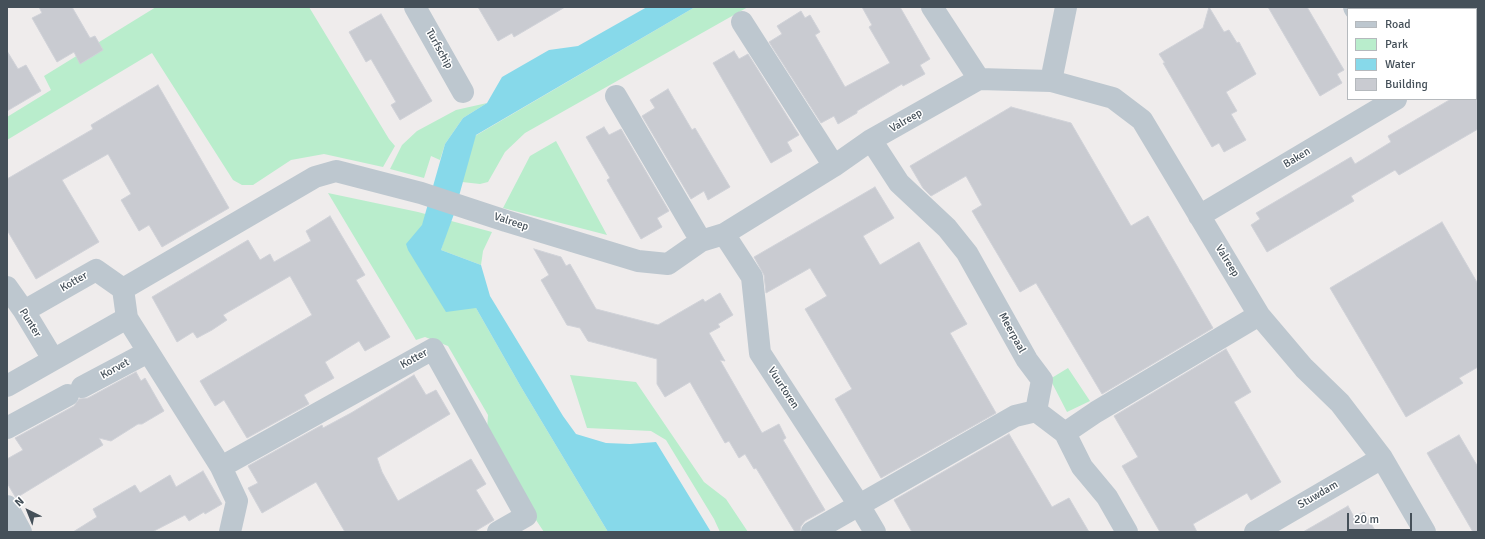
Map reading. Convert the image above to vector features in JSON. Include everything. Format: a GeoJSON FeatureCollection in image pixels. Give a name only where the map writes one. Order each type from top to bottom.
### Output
{"type":"FeatureCollection","features":[{"type":"Feature","properties":{"kind":"street","name":"Turfschip"},"geometry":{"type":"LineString","coordinates":[[415,7],[463,92]]}},
{"type":"Feature","properties":{"kind":"street"},"geometry":{"type":"LineString","coordinates":[[932,7],[979,79]]}},
{"type":"Feature","properties":{"kind":"street"},"geometry":{"type":"LineString","coordinates":[[1051,81],[1066,7]]}},
{"type":"Feature","properties":{"kind":"street"},"geometry":{"type":"LineString","coordinates":[[742,22],[834,166]]}},
{"type":"Feature","properties":{"kind":"street","name":"Valreep"},"geometry":{"type":"LineString","coordinates":[[123,290],[315,177],[336,171],[421,193],[638,261],[668,264],[701,241],[724,234],[834,166],[871,140],[979,79],[1051,81],[1113,98],[1142,120],[1260,315],[1304,368],[1340,403],[1382,458],[1425,532]]}},
{"type":"Feature","properties":{"kind":"street"},"geometry":{"type":"LineString","coordinates":[[616,96],[701,241]]}},
{"type":"Feature","properties":{"kind":"street","name":"Baken"},"geometry":{"type":"LineString","coordinates":[[1199,216],[1394,100]]}},
{"type":"Feature","properties":{"kind":"street","name":"Meerpaal"},"geometry":{"type":"LineString","coordinates":[[871,140],[899,183],[947,228],[967,253],[1027,360],[1042,380],[1036,411]]}},
{"type":"Feature","properties":{"kind":"street","name":"Vuurtoren"},"geometry":{"type":"LineString","coordinates":[[724,234],[752,276],[760,352],[860,505],[875,532]]}},
{"type":"Feature","properties":{"kind":"street","name":"Kotter"},"geometry":{"type":"LineString","coordinates":[[24,311],[96,270],[123,290]]}},
{"type":"Feature","properties":{"kind":"street","name":"Punter"},"geometry":{"type":"LineString","coordinates":[[7,286],[53,359]]}},
{"type":"Feature","properties":{"kind":"street"},"geometry":{"type":"LineString","coordinates":[[123,290],[126,318],[221,467],[237,501],[230,532]]}},
{"type":"Feature","properties":{"kind":"street"},"geometry":{"type":"LineString","coordinates":[[1065,433],[1096,412],[1260,315]]}},
{"type":"Feature","properties":{"kind":"street"},"geometry":{"type":"LineString","coordinates":[[7,386],[126,318]]}},
{"type":"Feature","properties":{"kind":"street","name":"Kotter"},"geometry":{"type":"LineString","coordinates":[[221,467],[432,349],[526,516],[498,532]]}},
{"type":"Feature","properties":{"kind":"street","name":"Korvet"},"geometry":{"type":"LineString","coordinates":[[7,428],[148,352]]}},
{"type":"Feature","properties":{"kind":"street"},"geometry":{"type":"LineString","coordinates":[[812,532],[1015,416],[1036,411],[1065,433],[1082,467],[1107,497],[1128,532]]}},
{"type":"Feature","properties":{"kind":"street","name":"Stuwdam"},"geometry":{"type":"LineString","coordinates":[[1254,532],[1382,458]]}},
{"type":"Feature","properties":{"kind":"street"},"geometry":{"type":"LineString","coordinates":[[7,506],[21,532]]}},
{"type":"Feature","properties":{"kind":"green space"},"geometry":{"type":"Polygon","coordinates":[[[156,7],[309,7],[389,139],[395,146],[383,167],[324,154],[291,160],[253,185],[242,185],[233,180],[152,53],[7,140],[7,117],[51,90],[44,76],[156,7]]]}},
{"type":"Feature","properties":{"kind":"green space"},"geometry":{"type":"Polygon","coordinates":[[[695,7],[748,7],[525,133],[505,152],[488,182],[480,184],[462,182],[475,136],[695,7]]]}},
{"type":"Feature","properties":{"kind":"green space"},"geometry":{"type":"Polygon","coordinates":[[[487,103],[463,118],[445,144],[440,160],[431,156],[424,178],[390,169],[402,145],[417,131],[456,110],[487,103]]]}},
{"type":"Feature","properties":{"kind":"green space"},"geometry":{"type":"Polygon","coordinates":[[[556,141],[607,235],[503,208],[530,156],[556,141]]]}},
{"type":"Feature","properties":{"kind":"green space"},"geometry":{"type":"Polygon","coordinates":[[[328,193],[418,212],[492,232],[483,251],[481,265],[441,250],[448,227],[422,225],[476,308],[521,387],[608,532],[544,532],[526,505],[487,430],[488,415],[448,346],[425,337],[416,340],[328,193]]]}},
{"type":"Feature","properties":{"kind":"green space"},"geometry":{"type":"Polygon","coordinates":[[[1068,368],[1090,401],[1067,412],[1050,379],[1068,368]]]}},
{"type":"Feature","properties":{"kind":"green space"},"geometry":{"type":"Polygon","coordinates":[[[570,375],[636,382],[704,482],[726,499],[748,532],[720,532],[714,519],[666,440],[651,431],[587,428],[570,375]]]}},
{"type":"Feature","properties":{"kind":"water"},"geometry":{"type":"Polygon","coordinates":[[[647,7],[695,7],[476,135],[454,214],[441,250],[481,265],[490,296],[563,416],[576,434],[606,443],[630,444],[656,442],[711,532],[608,532],[521,387],[476,308],[446,312],[408,250],[406,244],[422,225],[445,144],[463,118],[487,103],[502,77],[549,50],[578,46],[647,7]]]}},
{"type":"Feature","properties":{"kind":"building"},"geometry":{"type":"Polygon","coordinates":[[[39,7],[72,7],[90,38],[95,36],[103,50],[80,64],[74,52],[57,62],[32,18],[42,13],[39,7]]]}},
{"type":"Feature","properties":{"kind":"building"},"geometry":{"type":"Polygon","coordinates":[[[478,7],[565,7],[514,37],[512,33],[498,41],[478,7]]]}},
{"type":"Feature","properties":{"kind":"building"},"geometry":{"type":"Polygon","coordinates":[[[862,7],[900,7],[930,59],[920,65],[925,74],[903,86],[902,84],[838,124],[834,116],[821,123],[769,42],[782,34],[777,26],[801,11],[805,18],[810,15],[820,32],[815,35],[845,87],[890,63],[869,27],[872,25],[862,7]]]}},
{"type":"Feature","properties":{"kind":"building"},"geometry":{"type":"Polygon","coordinates":[[[1209,7],[1224,32],[1229,30],[1237,43],[1239,42],[1256,74],[1226,92],[1237,111],[1231,114],[1246,140],[1224,152],[1219,143],[1212,147],[1159,54],[1203,28],[1209,7]]]}},
{"type":"Feature","properties":{"kind":"building"},"geometry":{"type":"Polygon","coordinates":[[[1268,7],[1307,7],[1344,70],[1337,74],[1342,83],[1320,96],[1268,7]]]}},
{"type":"Feature","properties":{"kind":"building"},"geometry":{"type":"Polygon","coordinates":[[[381,14],[432,101],[400,120],[391,105],[396,102],[371,59],[366,62],[349,32],[381,14]]]}},
{"type":"Feature","properties":{"kind":"building"},"geometry":{"type":"Polygon","coordinates":[[[7,51],[18,69],[26,65],[41,91],[7,111],[7,51]]]}},
{"type":"Feature","properties":{"kind":"building"},"geometry":{"type":"Polygon","coordinates":[[[734,51],[739,59],[748,54],[799,135],[787,142],[792,151],[771,163],[713,63],[734,51]]]}},
{"type":"Feature","properties":{"kind":"building"},"geometry":{"type":"Polygon","coordinates":[[[158,85],[229,208],[162,247],[149,225],[139,231],[121,200],[131,194],[108,154],[62,180],[99,242],[36,279],[7,230],[7,179],[93,129],[91,125],[158,85]]]}},
{"type":"Feature","properties":{"kind":"building"},"geometry":{"type":"Polygon","coordinates":[[[668,89],[692,130],[695,128],[730,187],[708,200],[704,191],[691,199],[642,116],[655,108],[650,100],[668,89]]]}},
{"type":"Feature","properties":{"kind":"building"},"geometry":{"type":"Polygon","coordinates":[[[1478,99],[1478,129],[1399,175],[1395,170],[1351,196],[1354,201],[1267,252],[1251,225],[1260,219],[1256,213],[1351,157],[1355,164],[1391,142],[1388,136],[1449,100],[1478,99]]]}},
{"type":"Feature","properties":{"kind":"building"},"geometry":{"type":"Polygon","coordinates":[[[1011,107],[1071,123],[1131,226],[1148,216],[1213,328],[1102,394],[1036,283],[1020,292],[972,211],[982,205],[966,176],[931,196],[923,188],[910,166],[1011,107]]]}},
{"type":"Feature","properties":{"kind":"building"},"geometry":{"type":"Polygon","coordinates":[[[604,127],[609,135],[621,129],[669,211],[657,218],[662,227],[641,239],[607,180],[610,178],[586,137],[604,127]]]}},
{"type":"Feature","properties":{"kind":"building"},"geometry":{"type":"Polygon","coordinates":[[[875,187],[894,218],[863,236],[880,265],[919,242],[967,324],[950,333],[996,413],[881,478],[835,399],[852,389],[805,309],[827,296],[810,268],[766,293],[764,275],[754,257],[875,187]]]}},
{"type":"Feature","properties":{"kind":"building"},"geometry":{"type":"Polygon","coordinates":[[[330,216],[365,275],[356,280],[390,337],[365,351],[359,341],[325,362],[334,378],[304,395],[309,404],[247,438],[224,400],[215,406],[200,381],[312,315],[290,276],[223,315],[227,320],[212,330],[197,338],[193,332],[177,342],[152,297],[248,240],[260,260],[270,254],[274,262],[311,241],[306,231],[330,216]]]}},
{"type":"Feature","properties":{"kind":"building"},"geometry":{"type":"Polygon","coordinates":[[[1442,222],[1478,284],[1478,367],[1459,378],[1463,383],[1406,417],[1330,288],[1442,222]]]}},
{"type":"Feature","properties":{"kind":"building"},"geometry":{"type":"Polygon","coordinates":[[[534,249],[561,257],[566,266],[570,264],[596,309],[658,325],[703,299],[705,302],[720,293],[733,315],[718,324],[720,327],[709,333],[725,361],[720,360],[762,433],[779,424],[786,438],[783,440],[825,510],[805,521],[801,526],[800,532],[795,532],[756,468],[754,469],[745,454],[739,458],[729,441],[725,443],[690,382],[665,397],[657,384],[657,359],[588,341],[580,328],[567,325],[541,280],[549,275],[534,249]]]}},
{"type":"Feature","properties":{"kind":"building"},"geometry":{"type":"Polygon","coordinates":[[[1226,349],[1251,392],[1234,402],[1281,482],[1251,500],[1247,493],[1193,524],[1197,532],[1160,532],[1122,466],[1138,457],[1114,416],[1226,349]]]}},
{"type":"Feature","properties":{"kind":"building"},"geometry":{"type":"Polygon","coordinates":[[[136,372],[141,381],[145,378],[164,411],[142,424],[138,424],[111,441],[99,438],[103,445],[16,498],[7,483],[7,459],[23,450],[15,438],[74,406],[79,399],[88,398],[136,372]]]}},
{"type":"Feature","properties":{"kind":"building"},"geometry":{"type":"Polygon","coordinates":[[[414,375],[426,395],[436,390],[450,414],[377,458],[382,472],[398,501],[471,459],[486,484],[476,490],[494,520],[474,532],[345,532],[316,482],[262,513],[248,488],[258,483],[248,466],[322,425],[323,428],[351,413],[414,375]]]}},
{"type":"Feature","properties":{"kind":"building"},"geometry":{"type":"Polygon","coordinates":[[[1009,434],[1052,507],[1069,498],[1089,532],[912,532],[894,500],[1009,434]]]}},
{"type":"Feature","properties":{"kind":"building"},"geometry":{"type":"Polygon","coordinates":[[[1459,435],[1478,467],[1478,532],[1473,532],[1427,453],[1459,435]]]}},
{"type":"Feature","properties":{"kind":"building"},"geometry":{"type":"Polygon","coordinates":[[[203,471],[222,504],[205,514],[204,512],[189,521],[185,515],[152,532],[73,532],[97,517],[93,509],[135,485],[140,493],[170,475],[176,487],[203,471]]]}},
{"type":"Feature","properties":{"kind":"building"},"geometry":{"type":"Polygon","coordinates":[[[1348,506],[1354,517],[1364,512],[1376,532],[1303,532],[1348,506]]]}}]}
